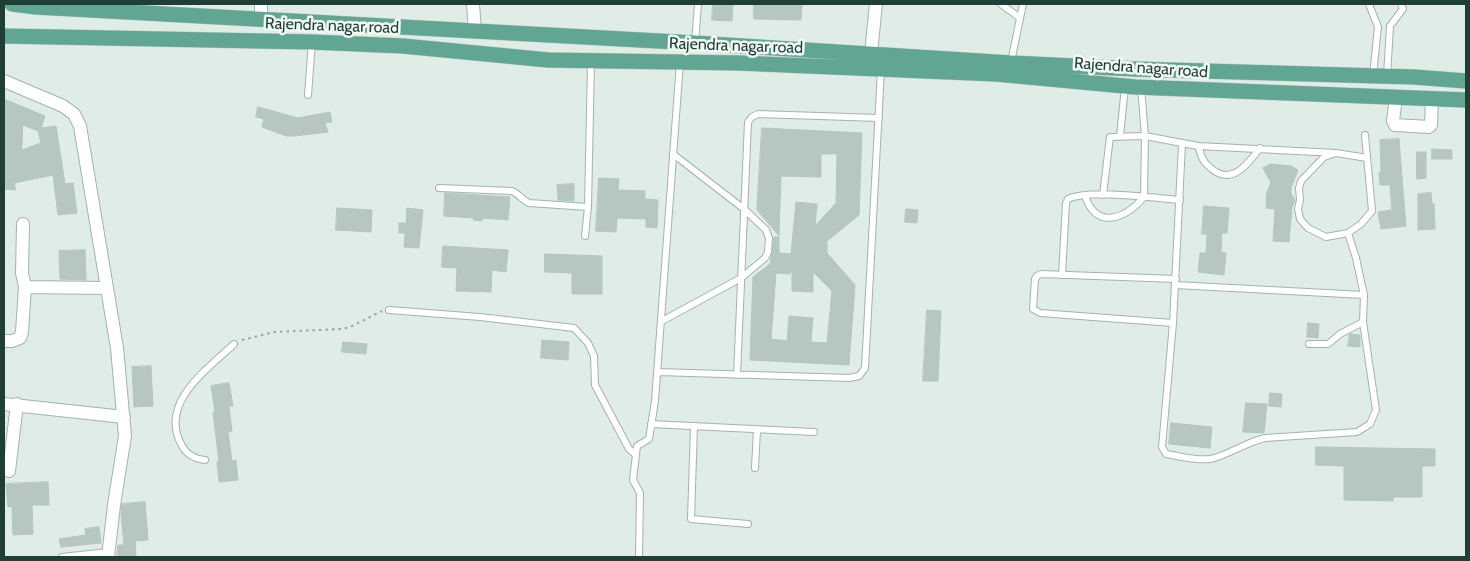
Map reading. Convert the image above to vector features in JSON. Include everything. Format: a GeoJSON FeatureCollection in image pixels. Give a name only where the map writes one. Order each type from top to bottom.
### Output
{"type":"FeatureCollection","features":[{"type":"Feature","properties":{"kind":"main road","name":"Rajendra nagar road"},"geometry":{"type":"LineString","coordinates":[[12,4],[261,11],[475,32],[871,53],[1011,63],[1134,69],[1380,76],[1466,81]]}},
{"type":"Feature","properties":{"kind":"main road","name":"Rajendra nagar road"},"geometry":{"type":"LineString","coordinates":[[4,36],[312,42],[403,46],[548,60],[591,62],[740,62],[996,74],[1141,87],[1466,100]]}},
{"type":"Feature","properties":{"kind":"main road"},"geometry":{"type":"LineString","coordinates":[[740,62],[741,46]]}},
{"type":"Feature","properties":{"kind":"street"},"geometry":{"type":"LineString","coordinates":[[473,4],[475,32]]}},
{"type":"Feature","properties":{"kind":"street"},"geometry":{"type":"LineString","coordinates":[[871,53],[876,4]]}},
{"type":"Feature","properties":{"kind":"street"},"geometry":{"type":"LineString","coordinates":[[4,81],[63,106],[74,114],[80,126],[117,348],[124,417],[125,436],[108,555]]}},
{"type":"Feature","properties":{"kind":"street"},"geometry":{"type":"LineString","coordinates":[[1396,97],[1393,121],[1395,125],[1429,127],[1431,125],[1432,98]]}},
{"type":"Feature","properties":{"kind":"street"},"geometry":{"type":"LineString","coordinates":[[4,341],[20,338],[22,332],[25,286],[22,273],[23,224]]}},
{"type":"Feature","properties":{"kind":"street"},"geometry":{"type":"LineString","coordinates":[[25,286],[106,288]]}},
{"type":"Feature","properties":{"kind":"street"},"geometry":{"type":"LineString","coordinates":[[9,471],[10,404],[124,417]]}},
{"type":"Feature","properties":{"kind":"lane"},"geometry":{"type":"LineString","coordinates":[[695,43],[698,4]]}},
{"type":"Feature","properties":{"kind":"lane"},"geometry":{"type":"LineString","coordinates":[[1001,4],[1020,18]]}},
{"type":"Feature","properties":{"kind":"lane"},"geometry":{"type":"LineString","coordinates":[[1011,63],[1023,4]]}},
{"type":"Feature","properties":{"kind":"lane"},"geometry":{"type":"LineString","coordinates":[[1369,4],[1378,27],[1380,76]]}},
{"type":"Feature","properties":{"kind":"lane"},"geometry":{"type":"LineString","coordinates":[[1380,76],[1390,26],[1403,9],[1401,4]]}},
{"type":"Feature","properties":{"kind":"lane"},"geometry":{"type":"LineString","coordinates":[[308,95],[312,42]]}},
{"type":"Feature","properties":{"kind":"lane"},"geometry":{"type":"LineString","coordinates":[[639,557],[640,494],[633,480],[637,446],[649,439],[658,372],[680,61]]}},
{"type":"Feature","properties":{"kind":"lane"},"geometry":{"type":"LineString","coordinates":[[584,236],[588,207],[591,62]]}},
{"type":"Feature","properties":{"kind":"lane"},"geometry":{"type":"LineString","coordinates":[[658,372],[849,378],[859,376],[865,368],[882,69]]}},
{"type":"Feature","properties":{"kind":"lane"},"geometry":{"type":"LineString","coordinates":[[1120,136],[1125,86]]}},
{"type":"Feature","properties":{"kind":"lane"},"geometry":{"type":"LineString","coordinates":[[1085,196],[1087,203],[1101,216],[1114,218],[1127,213],[1144,197],[1145,136],[1141,87]]}},
{"type":"Feature","properties":{"kind":"lane"},"geometry":{"type":"LineString","coordinates":[[737,375],[748,122],[758,114],[879,118]]}},
{"type":"Feature","properties":{"kind":"lane"},"geometry":{"type":"LineString","coordinates":[[1336,153],[1324,157],[1301,181],[1299,188],[1300,200],[1298,209],[1300,218],[1308,228],[1326,237],[1348,232],[1362,224],[1372,211],[1365,135]]}},
{"type":"Feature","properties":{"kind":"lane"},"geometry":{"type":"LineString","coordinates":[[1103,195],[1108,140],[1112,136],[1145,136],[1198,146],[1336,153],[1367,158]]}},
{"type":"Feature","properties":{"kind":"lane"},"geometry":{"type":"LineString","coordinates":[[1182,144],[1176,282],[1162,447],[1166,454],[1207,459],[1214,458],[1252,441],[1265,438],[1357,432],[1370,424],[1376,410],[1363,322],[1364,296],[1348,232]]}},
{"type":"Feature","properties":{"kind":"lane"},"geometry":{"type":"LineString","coordinates":[[1198,146],[1204,161],[1211,169],[1220,174],[1230,174],[1239,171],[1249,163],[1260,148]]}},
{"type":"Feature","properties":{"kind":"lane"},"geometry":{"type":"LineString","coordinates":[[662,322],[741,278],[767,255],[769,238],[766,230],[744,209],[673,154]]}},
{"type":"Feature","properties":{"kind":"lane"},"geometry":{"type":"LineString","coordinates":[[438,188],[512,191],[519,194],[528,203],[588,207]]}},
{"type":"Feature","properties":{"kind":"lane"},"geometry":{"type":"LineString","coordinates":[[1062,275],[1066,203],[1068,199],[1103,195],[1180,200]]}},
{"type":"Feature","properties":{"kind":"lane"},"geometry":{"type":"LineString","coordinates":[[1173,323],[1040,313],[1033,308],[1037,276],[1041,274],[1062,275],[1364,296]]}},
{"type":"Feature","properties":{"kind":"lane"},"geometry":{"type":"LineString","coordinates":[[389,310],[480,317],[574,328],[588,343],[594,356],[595,385],[629,449],[636,455]]}},
{"type":"Feature","properties":{"kind":"lane"},"geometry":{"type":"LineString","coordinates":[[1310,344],[1328,344],[1340,334],[1363,322]]}},
{"type":"Feature","properties":{"kind":"lane"},"geometry":{"type":"LineString","coordinates":[[205,460],[196,460],[180,442],[176,424],[177,408],[186,390],[234,344]]}},
{"type":"Feature","properties":{"kind":"lane"},"geometry":{"type":"LineString","coordinates":[[651,424],[814,432]]}},
{"type":"Feature","properties":{"kind":"lane"},"geometry":{"type":"LineString","coordinates":[[694,426],[691,519],[748,524]]}},
{"type":"Feature","properties":{"kind":"lane"},"geometry":{"type":"LineString","coordinates":[[755,468],[757,430]]}},
{"type":"Feature","properties":{"kind":"lane"},"geometry":{"type":"LineString","coordinates":[[62,557],[108,555]]}},
{"type":"Feature","properties":{"kind":"path"},"geometry":{"type":"LineString","coordinates":[[234,344],[246,338],[274,332],[350,327],[381,311],[389,310]]}},
{"type":"Feature","properties":{"kind":"building"},"geometry":{"type":"Polygon","coordinates":[[[713,4],[733,4],[732,21],[712,20],[713,4]]]}},
{"type":"Feature","properties":{"kind":"building"},"geometry":{"type":"Polygon","coordinates":[[[754,4],[802,4],[801,20],[754,19],[754,4]]]}},
{"type":"Feature","properties":{"kind":"building"},"geometry":{"type":"Polygon","coordinates":[[[4,99],[45,116],[41,128],[56,126],[65,184],[73,183],[77,213],[58,215],[53,175],[14,183],[16,190],[4,189],[4,99]],[[23,125],[22,150],[41,143],[38,131],[23,125]]]}},
{"type":"Feature","properties":{"kind":"building"},"geometry":{"type":"Polygon","coordinates":[[[258,107],[298,118],[330,112],[332,122],[325,123],[328,132],[286,136],[262,127],[264,119],[256,117],[258,107]]]}},
{"type":"Feature","properties":{"kind":"building"},"geometry":{"type":"Polygon","coordinates":[[[762,128],[862,133],[859,215],[827,241],[827,253],[855,285],[849,365],[750,360],[753,277],[770,264],[774,237],[779,237],[779,253],[791,254],[796,202],[817,204],[815,226],[836,203],[837,154],[821,154],[821,177],[781,176],[779,236],[757,210],[762,128]],[[792,271],[789,274],[776,273],[771,339],[787,341],[789,316],[813,318],[811,342],[827,343],[832,291],[813,272],[813,292],[792,291],[792,271]]]}},
{"type":"Feature","properties":{"kind":"building"},"geometry":{"type":"Polygon","coordinates":[[[1399,139],[1406,226],[1381,229],[1378,212],[1392,210],[1390,185],[1380,185],[1380,140],[1399,139]]]}},
{"type":"Feature","properties":{"kind":"building"},"geometry":{"type":"Polygon","coordinates":[[[1432,149],[1452,150],[1452,159],[1432,159],[1432,149]]]}},
{"type":"Feature","properties":{"kind":"building"},"geometry":{"type":"Polygon","coordinates":[[[1417,152],[1426,152],[1426,178],[1417,179],[1417,152]]]}},
{"type":"Feature","properties":{"kind":"building"},"geometry":{"type":"Polygon","coordinates":[[[1271,164],[1291,166],[1298,170],[1291,188],[1291,194],[1295,200],[1292,207],[1289,242],[1273,241],[1275,209],[1266,208],[1267,192],[1271,183],[1263,168],[1271,164]]]}},
{"type":"Feature","properties":{"kind":"building"},"geometry":{"type":"Polygon","coordinates":[[[599,178],[619,179],[618,190],[645,191],[645,199],[658,200],[657,228],[646,227],[646,219],[617,218],[616,232],[596,231],[599,178]]]}},
{"type":"Feature","properties":{"kind":"building"},"geometry":{"type":"Polygon","coordinates":[[[574,184],[574,201],[558,200],[557,185],[574,184]]]}},
{"type":"Feature","properties":{"kind":"building"},"geometry":{"type":"Polygon","coordinates":[[[445,193],[510,197],[508,220],[482,218],[482,221],[473,220],[474,218],[444,216],[445,193]]]}},
{"type":"Feature","properties":{"kind":"building"},"geometry":{"type":"Polygon","coordinates":[[[1431,193],[1432,204],[1434,204],[1435,229],[1418,230],[1418,194],[1431,193]]]}},
{"type":"Feature","properties":{"kind":"building"},"geometry":{"type":"Polygon","coordinates":[[[1204,206],[1229,208],[1227,233],[1222,233],[1221,252],[1226,253],[1224,275],[1198,272],[1200,253],[1206,253],[1207,234],[1202,234],[1204,206]]]}},
{"type":"Feature","properties":{"kind":"building"},"geometry":{"type":"Polygon","coordinates":[[[337,208],[372,210],[371,232],[336,230],[337,208]]]}},
{"type":"Feature","properties":{"kind":"building"},"geometry":{"type":"Polygon","coordinates":[[[407,208],[423,210],[419,248],[404,247],[405,233],[399,233],[399,223],[406,223],[407,208]]]}},
{"type":"Feature","properties":{"kind":"building"},"geometry":{"type":"Polygon","coordinates":[[[906,209],[918,210],[917,223],[905,222],[906,209]]]}},
{"type":"Feature","properties":{"kind":"building"},"geometry":{"type":"Polygon","coordinates":[[[443,246],[508,250],[506,272],[492,270],[491,292],[456,291],[457,268],[442,267],[443,246]]]}},
{"type":"Feature","properties":{"kind":"building"},"geometry":{"type":"Polygon","coordinates":[[[85,250],[86,280],[60,279],[59,251],[85,250]]]}},
{"type":"Feature","properties":{"kind":"building"},"geometry":{"type":"Polygon","coordinates":[[[545,254],[602,256],[602,294],[572,294],[572,273],[545,272],[545,254]]]}},
{"type":"Feature","properties":{"kind":"building"},"geometry":{"type":"Polygon","coordinates":[[[927,310],[941,311],[938,381],[923,381],[927,310]]]}},
{"type":"Feature","properties":{"kind":"building"},"geometry":{"type":"Polygon","coordinates":[[[1308,323],[1319,324],[1318,338],[1307,337],[1308,323]]]}},
{"type":"Feature","properties":{"kind":"building"},"geometry":{"type":"Polygon","coordinates":[[[1350,334],[1360,335],[1360,347],[1348,346],[1350,334]]]}},
{"type":"Feature","properties":{"kind":"building"},"geometry":{"type":"Polygon","coordinates":[[[542,340],[569,342],[568,360],[541,358],[542,340]]]}},
{"type":"Feature","properties":{"kind":"building"},"geometry":{"type":"Polygon","coordinates":[[[343,342],[367,344],[366,354],[342,352],[343,342]]]}},
{"type":"Feature","properties":{"kind":"building"},"geometry":{"type":"Polygon","coordinates":[[[151,366],[153,406],[134,407],[132,367],[151,366]]]}},
{"type":"Feature","properties":{"kind":"building"},"geometry":{"type":"Polygon","coordinates":[[[229,383],[233,406],[229,406],[232,431],[228,432],[232,461],[236,460],[238,480],[219,482],[217,462],[219,462],[213,412],[215,412],[211,386],[229,383]]]}},
{"type":"Feature","properties":{"kind":"building"},"geometry":{"type":"Polygon","coordinates":[[[1270,393],[1282,394],[1281,407],[1269,406],[1270,393]]]}},
{"type":"Feature","properties":{"kind":"building"},"geometry":{"type":"Polygon","coordinates":[[[1246,403],[1267,404],[1264,433],[1243,432],[1246,403]]]}},
{"type":"Feature","properties":{"kind":"building"},"geometry":{"type":"Polygon","coordinates":[[[1171,423],[1212,427],[1210,448],[1169,444],[1171,423]]]}},
{"type":"Feature","properties":{"kind":"building"},"geometry":{"type":"Polygon","coordinates":[[[1316,447],[1435,449],[1435,466],[1422,466],[1422,497],[1393,497],[1393,501],[1344,500],[1344,466],[1316,465],[1316,447]]]}},
{"type":"Feature","properties":{"kind":"building"},"geometry":{"type":"Polygon","coordinates":[[[48,482],[49,505],[32,505],[33,534],[13,535],[12,506],[8,507],[6,484],[48,482]]]}},
{"type":"Feature","properties":{"kind":"building"},"geometry":{"type":"Polygon","coordinates":[[[145,502],[148,540],[135,541],[136,557],[117,557],[118,545],[124,545],[122,504],[145,502]]]}},
{"type":"Feature","properties":{"kind":"building"},"geometry":{"type":"Polygon","coordinates":[[[99,527],[101,543],[61,547],[59,539],[86,535],[85,529],[99,527]]]}}]}
